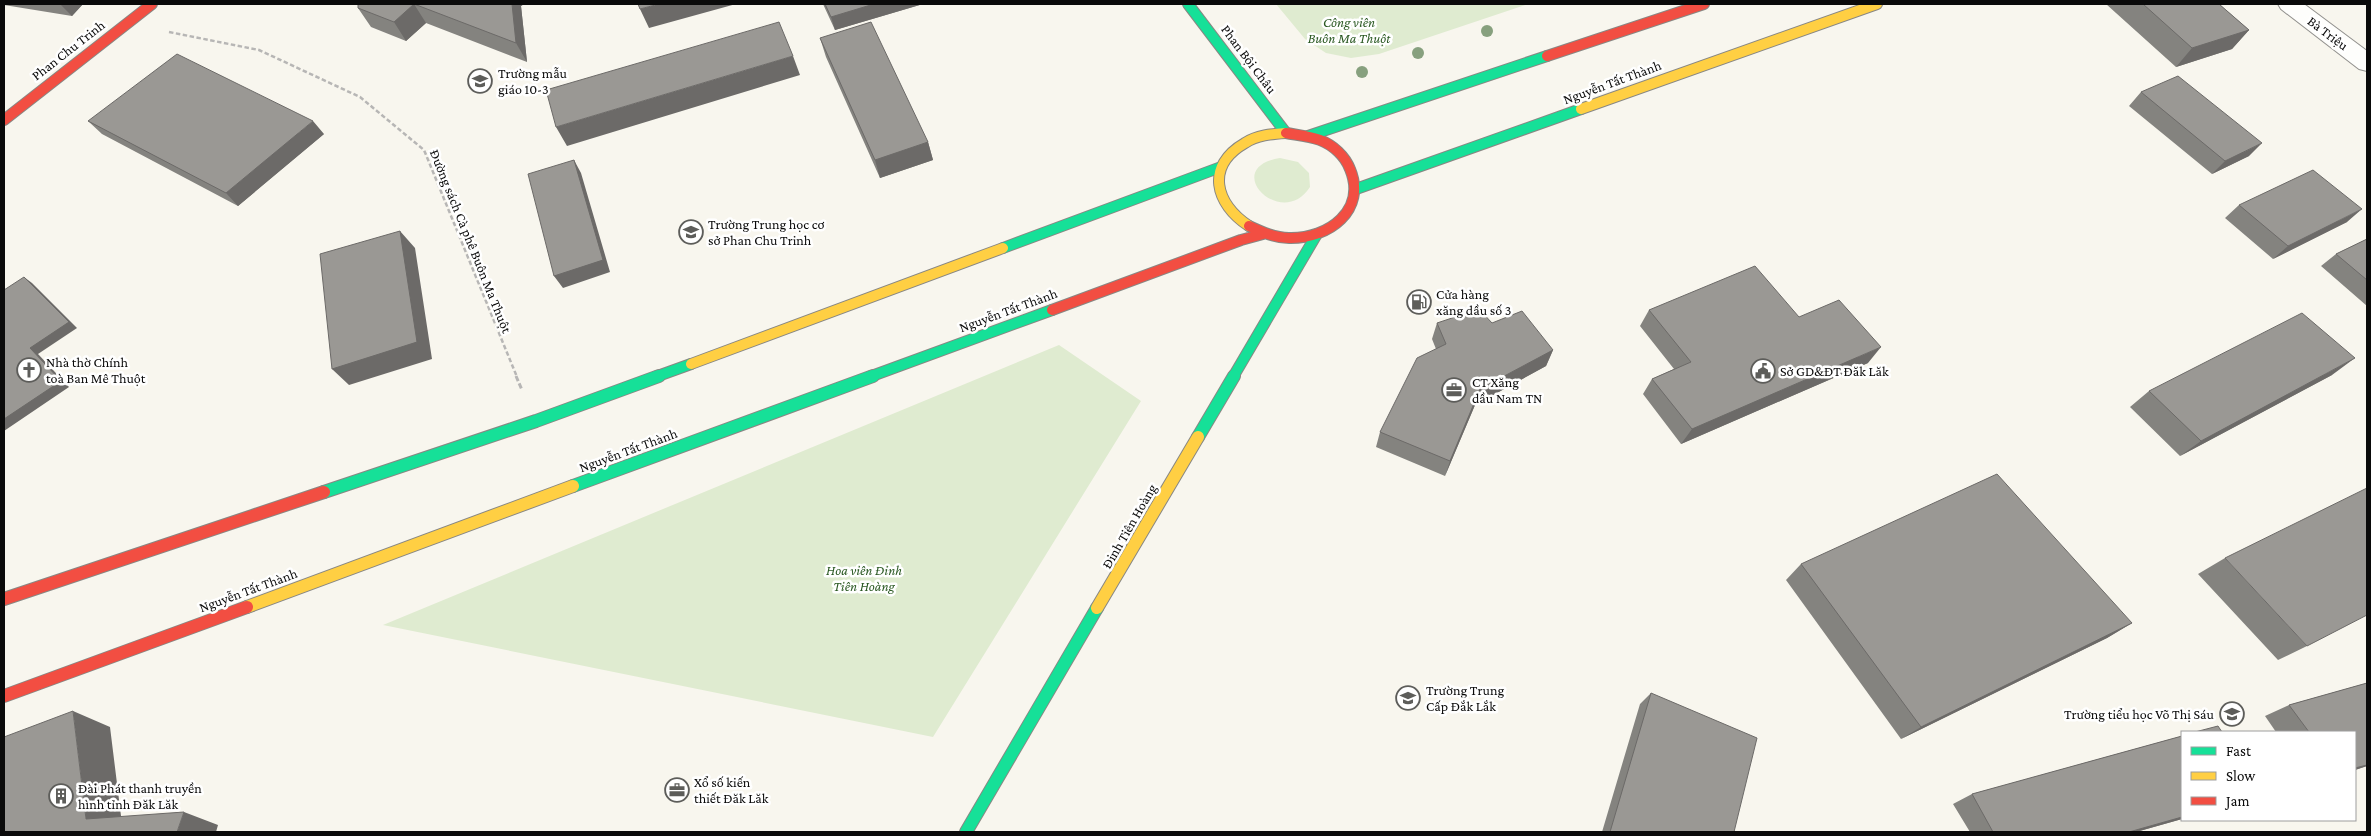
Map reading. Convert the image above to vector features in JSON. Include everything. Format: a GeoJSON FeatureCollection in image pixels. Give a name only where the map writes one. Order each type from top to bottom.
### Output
{"type":"FeatureCollection","features":[{"type":"Feature","properties":{"kind":"main road","name":"Phan Chu Trinh"},"geometry":{"type":"LineString","coordinates":[[4,120],[152,4]]}},
{"type":"Feature","properties":{"kind":"main road","name":"Phan Bội Châu"},"geometry":{"type":"LineString","coordinates":[[1188,4],[1286,133]]}},
{"type":"Feature","properties":{"kind":"main road"},"geometry":{"type":"LineString","coordinates":[[1308,136],[1704,4]]}},
{"type":"Feature","properties":{"kind":"main road","name":"Nguyễn Tất Thành"},"geometry":{"type":"LineString","coordinates":[[1356,189],[1877,4]]}},
{"type":"Feature","properties":{"kind":"main road"},"geometry":{"type":"LineString","coordinates":[[1286,133],[1308,136],[1325,142],[1342,155],[1354,171],[1356,189],[1354,203],[1346,216],[1333,227],[1316,234],[1281,238],[1263,234],[1246,226],[1232,216],[1223,203],[1218,191],[1221,167],[1231,153],[1244,143],[1264,135],[1286,133]]}},
{"type":"Feature","properties":{"kind":"main road"},"geometry":{"type":"LineString","coordinates":[[4,599],[536,421],[1221,167]]}},
{"type":"Feature","properties":{"kind":"main road","name":"Nguyễn Tất Thành"},"geometry":{"type":"LineString","coordinates":[[4,696],[1241,240],[1263,234]]}},
{"type":"Feature","properties":{"kind":"main road","name":"Đinh Tiên Hoàng"},"geometry":{"type":"LineString","coordinates":[[966,832],[1316,234]]}},
{"type":"Feature","properties":{"kind":"street","name":"Bà Triệu"},"geometry":{"type":"LineString","coordinates":[[2289,4],[2367,63]]}},
{"type":"Feature","properties":{"kind":"path","name":"Đường sách Cà phê Buôn Ma Thuột"},"geometry":{"type":"LineString","coordinates":[[126,24],[259,50],[360,97],[424,150],[475,278],[536,421]]}},
{"type":"Feature","properties":{"kind":"green space","name":"Công viên Buôn Ma Thuột"},"geometry":{"type":"Polygon","coordinates":[[[1276,4],[1528,4],[1379,54],[1351,58],[1326,53],[1305,39],[1276,4]]]}},
{"type":"Feature","properties":{"kind":"green space"},"geometry":{"type":"Polygon","coordinates":[[[1280,158],[1298,162],[1309,173],[1310,187],[1298,199],[1285,202],[1272,200],[1262,193],[1255,183],[1255,173],[1263,164],[1280,158]]]}},
{"type":"Feature","properties":{"kind":"green space","name":"Hoa viên Đinh Tiên Hoàng"},"geometry":{"type":"Polygon","coordinates":[[[1059,345],[1141,401],[933,737],[383,625],[1059,345]]]}},
{"type":"Feature","properties":{"kind":"building"},"geometry":{"type":"Polygon","coordinates":[[[358,4],[414,4],[394,22],[358,8],[358,4]]]}},
{"type":"Feature","properties":{"kind":"building"},"geometry":{"type":"Polygon","coordinates":[[[414,4],[512,4],[516,43],[414,4]]]}},
{"type":"Feature","properties":{"kind":"building"},"geometry":{"type":"Polygon","coordinates":[[[638,4],[659,4],[640,9],[638,4]]]}},
{"type":"Feature","properties":{"kind":"building"},"geometry":{"type":"Polygon","coordinates":[[[825,4],[874,4],[831,17],[825,4]]]}},
{"type":"Feature","properties":{"kind":"building"},"geometry":{"type":"Polygon","coordinates":[[[2143,4],[2219,4],[2249,30],[2192,48],[2143,4]]]}},
{"type":"Feature","properties":{"kind":"building"},"geometry":{"type":"Polygon","coordinates":[[[779,22],[793,56],[556,127],[546,90],[779,22]]]}},
{"type":"Feature","properties":{"kind":"building"},"geometry":{"type":"Polygon","coordinates":[[[871,22],[928,142],[875,160],[820,38],[871,22]]]}},
{"type":"Feature","properties":{"kind":"building"},"geometry":{"type":"Polygon","coordinates":[[[177,54],[313,121],[226,193],[88,121],[177,54]]]}},
{"type":"Feature","properties":{"kind":"building"},"geometry":{"type":"Polygon","coordinates":[[[2178,76],[2262,143],[2225,161],[2141,92],[2178,76]]]}},
{"type":"Feature","properties":{"kind":"building"},"geometry":{"type":"Polygon","coordinates":[[[574,160],[603,260],[554,276],[528,174],[574,160]]]}},
{"type":"Feature","properties":{"kind":"building"},"geometry":{"type":"Polygon","coordinates":[[[2313,170],[2362,209],[2288,246],[2239,205],[2313,170]]]}},
{"type":"Feature","properties":{"kind":"building"},"geometry":{"type":"Polygon","coordinates":[[[400,231],[417,342],[332,369],[320,254],[400,231]]]}},
{"type":"Feature","properties":{"kind":"building"},"geometry":{"type":"Polygon","coordinates":[[[2367,239],[2367,280],[2336,254],[2367,239]]]}},
{"type":"Feature","properties":{"kind":"building","name":"Sở GD&ĐT Đăk Lăk"},"geometry":{"type":"Polygon","coordinates":[[[1755,266],[1799,317],[1839,300],[1881,347],[1692,429],[1652,379],[1691,362],[1649,310],[1755,266]]]}},
{"type":"Feature","properties":{"kind":"building","name":"Nhà thờ Chính toà Ban Mê Thuột"},"geometry":{"type":"Polygon","coordinates":[[[24,277],[69,322],[30,348],[61,381],[4,419],[4,290],[24,277]]]}},
{"type":"Feature","properties":{"kind":"building","name":"CT Xăng dầu Nam TN"},"geometry":{"type":"Polygon","coordinates":[[[1479,309],[1492,323],[1522,311],[1553,350],[1480,389],[1450,461],[1380,432],[1417,358],[1446,344],[1437,323],[1479,309]]]}},
{"type":"Feature","properties":{"kind":"building"},"geometry":{"type":"Polygon","coordinates":[[[2302,313],[2355,358],[2201,441],[2149,391],[2302,313]]]}},
{"type":"Feature","properties":{"kind":"building"},"geometry":{"type":"Polygon","coordinates":[[[1997,474],[2132,623],[1921,727],[1801,564],[1997,474]]]}},
{"type":"Feature","properties":{"kind":"building"},"geometry":{"type":"Polygon","coordinates":[[[2367,488],[2367,615],[2307,646],[2225,558],[2367,488]]]}},
{"type":"Feature","properties":{"kind":"building"},"geometry":{"type":"Polygon","coordinates":[[[2367,683],[2367,765],[2356,768],[2356,731],[2308,731],[2289,705],[2367,683]]]}},
{"type":"Feature","properties":{"kind":"building"},"geometry":{"type":"Polygon","coordinates":[[[1651,693],[1757,738],[1734,832],[1610,832],[1651,693]]]}},
{"type":"Feature","properties":{"kind":"building","name":"Đài Phát thanh truyền hình tỉnh Đăk Lăk"},"geometry":{"type":"Polygon","coordinates":[[[73,711],[86,819],[184,812],[177,832],[4,832],[4,737],[73,711]]]}},
{"type":"Feature","properties":{"kind":"building"},"geometry":{"type":"Polygon","coordinates":[[[2218,726],[2221,731],[2199,731],[2218,726]]]}},
{"type":"Feature","properties":{"kind":"building"},"geometry":{"type":"Polygon","coordinates":[[[2181,736],[2181,817],[2129,832],[1993,832],[1972,794],[2181,736]]]}},
{"type":"Feature","properties":{"kind":"traffic: fast"},"geometry":{"type":"LineString","coordinates":[[1188,4],[1286,133]]}},
{"type":"Feature","properties":{"kind":"traffic: fast"},"geometry":{"type":"LineString","coordinates":[[1308,136],[1547,56]]}},
{"type":"Feature","properties":{"kind":"traffic: fast"},"geometry":{"type":"LineString","coordinates":[[1356,189],[1581,109]]}},
{"type":"Feature","properties":{"kind":"traffic: fast"},"geometry":{"type":"LineString","coordinates":[[1003,248],[1221,167]]}},
{"type":"Feature","properties":{"kind":"traffic: fast"},"geometry":{"type":"LineString","coordinates":[[1198,437],[1317,234]]}},
{"type":"Feature","properties":{"kind":"traffic: fast"},"geometry":{"type":"LineString","coordinates":[[573,486],[1052,310]]}},
{"type":"Feature","properties":{"kind":"traffic: fast"},"geometry":{"type":"LineString","coordinates":[[324,492],[536,421],[691,364]]}},
{"type":"Feature","properties":{"kind":"traffic: fast"},"geometry":{"type":"LineString","coordinates":[[966,832],[1097,608]]}},
{"type":"Feature","properties":{"kind":"traffic: slow"},"geometry":{"type":"LineString","coordinates":[[1581,109],[1877,4]]}},
{"type":"Feature","properties":{"kind":"traffic: slow"},"geometry":{"type":"LineString","coordinates":[[1249,226],[1227,208],[1221,197],[1219,186],[1220,174],[1224,162],[1232,152],[1244,143],[1264,136],[1286,133]]}},
{"type":"Feature","properties":{"kind":"traffic: slow"},"geometry":{"type":"LineString","coordinates":[[691,364],[1003,248]]}},
{"type":"Feature","properties":{"kind":"traffic: slow"},"geometry":{"type":"LineString","coordinates":[[1097,608],[1198,437]]}},
{"type":"Feature","properties":{"kind":"traffic: slow"},"geometry":{"type":"LineString","coordinates":[[247,607],[573,486]]}},
{"type":"Feature","properties":{"kind":"traffic: jam"},"geometry":{"type":"LineString","coordinates":[[4,120],[152,4]]}},
{"type":"Feature","properties":{"kind":"traffic: jam"},"geometry":{"type":"LineString","coordinates":[[1547,56],[1704,4]]}},
{"type":"Feature","properties":{"kind":"traffic: jam"},"geometry":{"type":"LineString","coordinates":[[1249,226],[1278,237],[1296,238],[1310,236],[1336,224],[1352,204],[1355,192],[1354,179],[1343,157],[1332,147],[1320,140],[1286,133]]}},
{"type":"Feature","properties":{"kind":"traffic: jam"},"geometry":{"type":"LineString","coordinates":[[1052,310],[1241,240],[1263,234]]}},
{"type":"Feature","properties":{"kind":"traffic: jam"},"geometry":{"type":"LineString","coordinates":[[4,599],[324,492]]}},
{"type":"Feature","properties":{"kind":"traffic: jam"},"geometry":{"type":"LineString","coordinates":[[4,696],[247,607]]}},
{"type":"Feature","properties":{"kind":"place","name":"Trường mẫu giáo 10-3"},"geometry":{"type":"Point","coordinates":[480,81]}},
{"type":"Feature","properties":{"kind":"place","name":"Trường Trung học cơ sở Phan Chu Trinh"},"geometry":{"type":"Point","coordinates":[691,232]}},
{"type":"Feature","properties":{"kind":"place","name":"Cửa hàng xăng dầu số 3"},"geometry":{"type":"Point","coordinates":[1419,302]}},
{"type":"Feature","properties":{"kind":"place","name":"Nhà thờ Chính toà Ban Mê Thuột"},"geometry":{"type":"Point","coordinates":[29,370]}},
{"type":"Feature","properties":{"kind":"place","name":"Sở GD&ĐT Đăk Lăk"},"geometry":{"type":"Point","coordinates":[1763,371]}},
{"type":"Feature","properties":{"kind":"place","name":"CT Xăng dầu Nam TN"},"geometry":{"type":"Point","coordinates":[1454,390]}},
{"type":"Feature","properties":{"kind":"place","name":"Trường Trung Cấp Đắk Lắk"},"geometry":{"type":"Point","coordinates":[1408,698]}},
{"type":"Feature","properties":{"kind":"place","name":"Trường tiểu học Võ Thị Sáu"},"geometry":{"type":"Point","coordinates":[2232,714]}},
{"type":"Feature","properties":{"kind":"place","name":"Xổ số kiến thiết Đăk Lăk"},"geometry":{"type":"Point","coordinates":[677,790]}},
{"type":"Feature","properties":{"kind":"place","name":"Đài Phát thanh truyền hình tỉnh Đăk Lăk"},"geometry":{"type":"Point","coordinates":[61,796]}}]}
